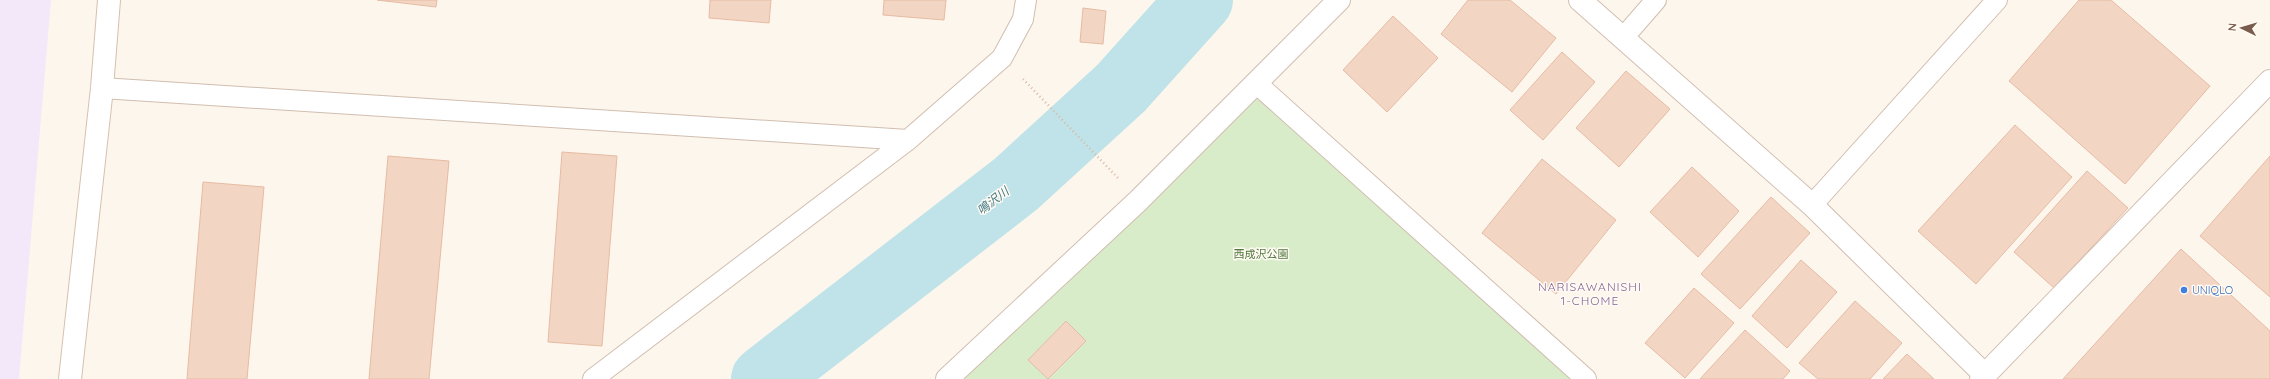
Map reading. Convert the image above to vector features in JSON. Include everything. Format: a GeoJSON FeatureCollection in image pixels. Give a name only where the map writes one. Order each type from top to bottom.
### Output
{"type":"FeatureCollection","features":[{"type":"Feature","properties":{"kind":"street"},"geometry":{"type":"LineString","coordinates":[[70,379],[102,88],[109,0]]}},
{"type":"Feature","properties":{"kind":"street"},"geometry":{"type":"LineString","coordinates":[[947,379],[1138,200],[1339,0]]}},
{"type":"Feature","properties":{"kind":"street"},"geometry":{"type":"LineString","coordinates":[[1580,0],[1812,205],[1983,377],[2270,81]]}},
{"type":"Feature","properties":{"kind":"lane"},"geometry":{"type":"LineString","coordinates":[[593,379],[908,140],[1002,58],[1024,19],[1026,0]]}},
{"type":"Feature","properties":{"kind":"lane"},"geometry":{"type":"LineString","coordinates":[[1623,38],[1656,0]]}},
{"type":"Feature","properties":{"kind":"lane"},"geometry":{"type":"LineString","coordinates":[[1812,205],[1997,0]]}},
{"type":"Feature","properties":{"kind":"lane"},"geometry":{"type":"LineString","coordinates":[[1256,83],[1586,379]]}},
{"type":"Feature","properties":{"kind":"lane"},"geometry":{"type":"LineString","coordinates":[[102,88],[908,140]]}},
{"type":"Feature","properties":{"kind":"path"},"geometry":{"type":"LineString","coordinates":[[1002,58],[1104,163]]}},
{"type":"Feature","properties":{"kind":"shaded area"},"geometry":{"type":"Polygon","coordinates":[[[0,0],[51,0],[19,379],[0,379],[0,0]]]}},
{"type":"Feature","properties":{"kind":"green space","name":"西成沢公園"},"geometry":{"type":"Polygon","coordinates":[[[1256,83],[1586,379],[947,379],[1256,83]]]}},
{"type":"Feature","properties":{"kind":"building"},"geometry":{"type":"Polygon","coordinates":[[[377,0],[437,0],[436,7],[377,0]]]}},
{"type":"Feature","properties":{"kind":"building"},"geometry":{"type":"Polygon","coordinates":[[[710,0],[771,0],[769,23],[709,18],[710,0]]]}},
{"type":"Feature","properties":{"kind":"building"},"geometry":{"type":"Polygon","coordinates":[[[884,0],[946,0],[944,20],[883,15],[884,0]]]}},
{"type":"Feature","properties":{"kind":"building"},"geometry":{"type":"Polygon","coordinates":[[[1468,0],[1510,0],[1556,38],[1512,92],[1441,34],[1468,0]]]}},
{"type":"Feature","properties":{"kind":"building"},"geometry":{"type":"Polygon","coordinates":[[[2079,0],[2111,0],[2210,86],[2125,184],[2009,81],[2079,0]]]}},
{"type":"Feature","properties":{"kind":"building"},"geometry":{"type":"Polygon","coordinates":[[[1083,8],[1106,11],[1103,44],[1080,42],[1083,8]]]}},
{"type":"Feature","properties":{"kind":"building"},"geometry":{"type":"Polygon","coordinates":[[[1393,16],[1438,58],[1387,112],[1343,70],[1393,16]]]}},
{"type":"Feature","properties":{"kind":"building"},"geometry":{"type":"Polygon","coordinates":[[[1562,52],[1595,82],[1543,140],[1510,110],[1562,52]]]}},
{"type":"Feature","properties":{"kind":"building"},"geometry":{"type":"Polygon","coordinates":[[[1626,71],[1670,109],[1619,167],[1576,128],[1626,71]]]}},
{"type":"Feature","properties":{"kind":"building"},"geometry":{"type":"Polygon","coordinates":[[[2015,125],[2072,177],[1976,284],[1918,231],[2015,125]]]}},
{"type":"Feature","properties":{"kind":"building"},"geometry":{"type":"Polygon","coordinates":[[[562,152],[617,156],[602,346],[548,342],[562,152]]]}},
{"type":"Feature","properties":{"kind":"building"},"geometry":{"type":"Polygon","coordinates":[[[388,156],[449,161],[429,379],[369,379],[388,156]]]}},
{"type":"Feature","properties":{"kind":"building"},"geometry":{"type":"Polygon","coordinates":[[[2270,156],[2270,297],[2200,236],[2270,156]]]}},
{"type":"Feature","properties":{"kind":"building"},"geometry":{"type":"Polygon","coordinates":[[[1542,159],[1616,220],[1556,294],[1482,233],[1542,159]]]}},
{"type":"Feature","properties":{"kind":"building"},"geometry":{"type":"Polygon","coordinates":[[[1692,167],[1739,211],[1698,257],[1650,212],[1692,167]]]}},
{"type":"Feature","properties":{"kind":"building"},"geometry":{"type":"Polygon","coordinates":[[[2087,171],[2128,208],[2054,288],[2014,252],[2087,171]]]}},
{"type":"Feature","properties":{"kind":"building"},"geometry":{"type":"Polygon","coordinates":[[[203,182],[264,187],[247,379],[187,379],[203,182]]]}},
{"type":"Feature","properties":{"kind":"building"},"geometry":{"type":"Polygon","coordinates":[[[1771,197],[1810,233],[1740,309],[1701,274],[1771,197]]]}},
{"type":"Feature","properties":{"kind":"building","name":"UNIQLO"},"geometry":{"type":"Polygon","coordinates":[[[2181,249],[2270,331],[2270,379],[2063,379],[2181,249]]]}},
{"type":"Feature","properties":{"kind":"building"},"geometry":{"type":"Polygon","coordinates":[[[1801,260],[1837,292],[1787,348],[1752,316],[1801,260]]]}},
{"type":"Feature","properties":{"kind":"building"},"geometry":{"type":"Polygon","coordinates":[[[1694,288],[1734,323],[1685,378],[1645,343],[1694,288]]]}},
{"type":"Feature","properties":{"kind":"building"},"geometry":{"type":"Polygon","coordinates":[[[1855,301],[1902,343],[1870,379],[1818,379],[1799,363],[1855,301]]]}},
{"type":"Feature","properties":{"kind":"building"},"geometry":{"type":"Polygon","coordinates":[[[1066,321],[1086,341],[1048,379],[1028,360],[1066,321]]]}},
{"type":"Feature","properties":{"kind":"building"},"geometry":{"type":"Polygon","coordinates":[[[1745,330],[1790,371],[1783,379],[1700,379],[1745,330]]]}},
{"type":"Feature","properties":{"kind":"building"},"geometry":{"type":"Polygon","coordinates":[[[1907,354],[1934,379],[1883,379],[1907,354]]]}},
{"type":"Feature","properties":{"kind":"waterway","name":"鳴沢川"},"geometry":{"type":"LineString","coordinates":[[764,379],[1016,184],[1121,88],[1200,0]]}},
{"type":"Feature","properties":{"kind":"place","name":"UNIQLO"},"geometry":{"type":"Point","coordinates":[2184,290]}},
{"type":"Feature","properties":{"kind":"district","name":"NARISAWANISHI 1-CHOME"},"geometry":{"type":"Point","coordinates":[1590,294]}}]}
